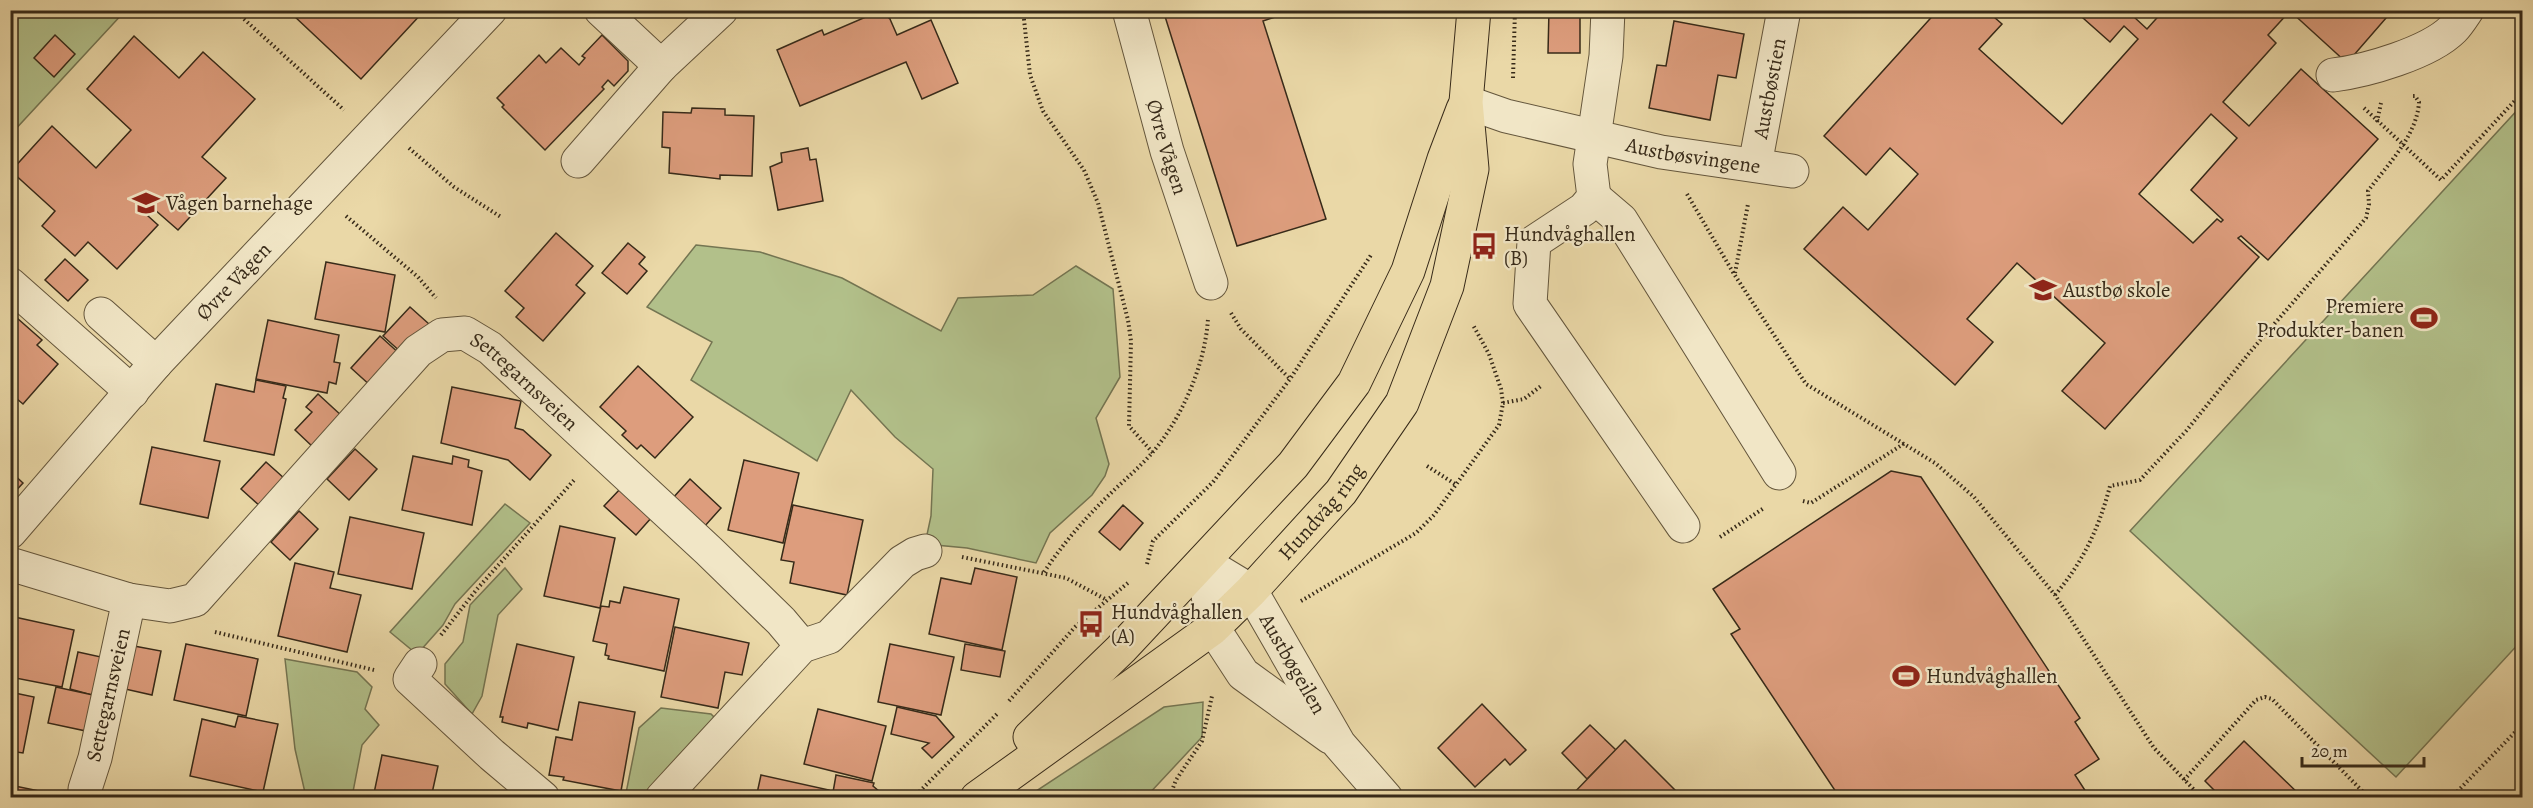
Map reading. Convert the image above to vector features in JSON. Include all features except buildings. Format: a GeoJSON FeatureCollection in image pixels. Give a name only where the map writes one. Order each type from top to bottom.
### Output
{"type":"FeatureCollection","features":[{"type":"Feature","properties":{"kind":"main road","name":"Hundvåg ring"},"geometry":{"type":"LineString","coordinates":[[977,798],[1213,628],[1251,591],[1341,492],[1402,403],[1447,286],[1472,169],[1466,102],[1474,10]]}},
{"type":"Feature","properties":{"kind":"main road","name":"Hundvåg ring"},"geometry":{"type":"LineString","coordinates":[[967,798],[1121,649],[1203,562],[1293,465],[1354,383],[1408,271],[1444,159],[1466,102]]}},
{"type":"Feature","properties":{"kind":"street","name":"Øvre Vågen"},"geometry":{"type":"LineString","coordinates":[[10,532],[156,363],[490,10]]}},
{"type":"Feature","properties":{"kind":"street"},"geometry":{"type":"LineString","coordinates":[[601,10],[661,66]]}},
{"type":"Feature","properties":{"kind":"street"},"geometry":{"type":"LineString","coordinates":[[578,160],[661,66],[721,10]]}},
{"type":"Feature","properties":{"kind":"street","name":"Øvre Vågen"},"geometry":{"type":"LineString","coordinates":[[1129,10],[1167,151],[1211,283]]}},
{"type":"Feature","properties":{"kind":"street"},"geometry":{"type":"LineString","coordinates":[[1608,10],[1606,56],[1590,164],[1594,197],[1621,220],[1785,481]]}},
{"type":"Feature","properties":{"kind":"street","name":"Austbøstien"},"geometry":{"type":"LineString","coordinates":[[1755,165],[1784,10]]}},
{"type":"Feature","properties":{"kind":"street"},"geometry":{"type":"LineString","coordinates":[[2333,75],[2362,70],[2425,48],[2453,30],[2467,10]]}},
{"type":"Feature","properties":{"kind":"street","name":"Austbøsvingene"},"geometry":{"type":"LineString","coordinates":[[1466,102],[1506,116],[1661,152],[1792,171]]}},
{"type":"Feature","properties":{"kind":"street"},"geometry":{"type":"LineString","coordinates":[[1594,197],[1584,209],[1534,242],[1530,304],[1683,526]]}},
{"type":"Feature","properties":{"kind":"street"},"geometry":{"type":"LineString","coordinates":[[10,284],[132,392]]}},
{"type":"Feature","properties":{"kind":"street"},"geometry":{"type":"LineString","coordinates":[[101,314],[156,363]]}},
{"type":"Feature","properties":{"kind":"street","name":"Settegarnsveien"},"geometry":{"type":"LineString","coordinates":[[10,564],[129,600],[170,606],[195,600],[418,351],[442,335],[465,333],[490,348],[758,598],[802,646]]}},
{"type":"Feature","properties":{"kind":"street"},"geometry":{"type":"LineString","coordinates":[[662,798],[802,646],[829,637],[902,562],[915,554],[926,551]]}},
{"type":"Feature","properties":{"kind":"street","name":"Austbøgeilen"},"geometry":{"type":"LineString","coordinates":[[1203,562],[1251,591],[1339,744],[1386,798]]}},
{"type":"Feature","properties":{"kind":"street","name":"Austbøgeilen"},"geometry":{"type":"LineString","coordinates":[[1203,562],[1213,628],[1243,674],[1339,744]]}},
{"type":"Feature","properties":{"kind":"street","name":"Settegarnsveien"},"geometry":{"type":"LineString","coordinates":[[85,789],[95,758],[129,600]]}},
{"type":"Feature","properties":{"kind":"street"},"geometry":{"type":"LineString","coordinates":[[415,671],[492,755],[543,798]]}},
{"type":"Feature","properties":{"kind":"path"},"geometry":{"type":"LineString","coordinates":[[234,10],[377,130],[454,187],[501,217]]}},
{"type":"Feature","properties":{"kind":"path"},"geometry":{"type":"LineString","coordinates":[[1023,10],[1030,75],[1043,111],[1084,170],[1098,203],[1128,320],[1131,341],[1128,426],[1153,453]]}},
{"type":"Feature","properties":{"kind":"path"},"geometry":{"type":"LineString","coordinates":[[1513,81],[1515,10]]}},
{"type":"Feature","properties":{"kind":"path"},"geometry":{"type":"LineString","coordinates":[[2390,135],[2441,180],[2523,93]]}},
{"type":"Feature","properties":{"kind":"path"},"geometry":{"type":"LineString","coordinates":[[2055,595],[2073,574],[2091,543],[2110,486],[2140,480],[2186,431],[2250,352],[2353,236],[2366,218],[2369,204],[2368,191],[2401,146],[2417,119],[2419,107],[2415,96],[2405,96]]}},
{"type":"Feature","properties":{"kind":"path"},"geometry":{"type":"LineString","coordinates":[[2381,103],[2387,101]]}},
{"type":"Feature","properties":{"kind":"path"},"geometry":{"type":"LineString","coordinates":[[1661,152],[1734,274],[1811,389],[1905,443],[1952,475],[1967,490],[2055,595],[2134,721],[2154,748],[2202,798]]}},
{"type":"Feature","properties":{"kind":"path"},"geometry":{"type":"LineString","coordinates":[[1734,274],[1755,165]]}},
{"type":"Feature","properties":{"kind":"path"},"geometry":{"type":"LineString","coordinates":[[319,191],[418,277],[465,333]]}},
{"type":"Feature","properties":{"kind":"path"},"geometry":{"type":"LineString","coordinates":[[1146,567],[1153,541],[1213,482],[1290,379],[1374,249]]}},
{"type":"Feature","properties":{"kind":"path"},"geometry":{"type":"LineString","coordinates":[[1044,572],[1066,541],[1153,453],[1185,400],[1200,366],[1208,330],[1211,283]]}},
{"type":"Feature","properties":{"kind":"path"},"geometry":{"type":"LineString","coordinates":[[1294,605],[1416,534],[1434,515],[1499,425],[1503,403],[1489,354],[1473,325]]}},
{"type":"Feature","properties":{"kind":"path"},"geometry":{"type":"LineString","coordinates":[[1241,329],[1290,379]]}},
{"type":"Feature","properties":{"kind":"path"},"geometry":{"type":"LineString","coordinates":[[1683,526],[1697,545],[1705,545],[1785,481],[1802,500],[1811,502],[1905,443]]}},
{"type":"Feature","properties":{"kind":"path"},"geometry":{"type":"LineString","coordinates":[[206,630],[415,671],[477,589],[600,452]]}},
{"type":"Feature","properties":{"kind":"path"},"geometry":{"type":"LineString","coordinates":[[1427,465],[1455,484]]}},
{"type":"Feature","properties":{"kind":"path"},"geometry":{"type":"LineString","coordinates":[[926,551],[1044,572],[1066,578],[1107,600]]}},
{"type":"Feature","properties":{"kind":"path"},"geometry":{"type":"LineString","coordinates":[[913,798],[986,726],[1076,627],[1130,580]]}},
{"type":"Feature","properties":{"kind":"path"},"geometry":{"type":"LineString","coordinates":[[1170,796],[1176,780],[1202,741],[1213,689]]}},
{"type":"Feature","properties":{"kind":"path"},"geometry":{"type":"LineString","coordinates":[[2184,780],[2256,700],[2265,697],[2272,699],[2288,714],[2369,798]]}},
{"type":"Feature","properties":{"kind":"path"},"geometry":{"type":"LineString","coordinates":[[2451,798],[2523,725]]}},
{"type":"Feature","properties":{"kind":"green space"},"geometry":{"type":"Polygon","coordinates":[[[11,11],[125,11],[11,134],[11,11]]]}},
{"type":"Feature","properties":{"kind":"green space","name":"Premiere Produkter-banen"},"geometry":{"type":"Polygon","coordinates":[[[2522,105],[2522,640],[2396,777],[2130,531],[2522,105]]]}},
{"type":"Feature","properties":{"kind":"green space"},"geometry":{"type":"Polygon","coordinates":[[[696,245],[760,252],[842,278],[941,331],[958,298],[1033,295],[1076,266],[1113,289],[1120,377],[1096,418],[1109,464],[1105,476],[1092,495],[1050,533],[1036,563],[967,548],[925,544],[931,516],[933,469],[895,437],[851,390],[817,461],[691,380],[712,342],[647,307],[696,245]]]}},
{"type":"Feature","properties":{"kind":"green space"},"geometry":{"type":"Polygon","coordinates":[[[505,504],[530,523],[455,604],[443,625],[420,651],[413,651],[390,632],[505,504]]]}},
{"type":"Feature","properties":{"kind":"green space"},"geometry":{"type":"Polygon","coordinates":[[[505,568],[522,589],[498,615],[482,696],[472,714],[445,684],[445,664],[463,642],[470,605],[505,568]]]}},
{"type":"Feature","properties":{"kind":"green space"},"geometry":{"type":"Polygon","coordinates":[[[285,659],[357,672],[372,687],[365,709],[379,725],[362,745],[352,797],[306,797],[295,749],[285,659]]]}},
{"type":"Feature","properties":{"kind":"green space"},"geometry":{"type":"Polygon","coordinates":[[[1203,702],[1202,737],[1146,797],[1027,797],[1164,707],[1203,702]]]}},
{"type":"Feature","properties":{"kind":"green space"},"geometry":{"type":"Polygon","coordinates":[[[661,708],[711,714],[718,721],[648,797],[625,798],[639,728],[661,708]]]}},
{"type":"Feature","properties":{"kind":"place","name":"Vågen barnehage"},"geometry":{"type":"Point","coordinates":[146,203]}},
{"type":"Feature","properties":{"kind":"place","name":"Hundvåghallen (B)"},"geometry":{"type":"Point","coordinates":[1484,246]}},
{"type":"Feature","properties":{"kind":"place","name":"Austbø skole"},"geometry":{"type":"Point","coordinates":[2043,290]}},
{"type":"Feature","properties":{"kind":"place","name":"Premiere Produkter-banen"},"geometry":{"type":"Point","coordinates":[2424,318]}},
{"type":"Feature","properties":{"kind":"place","name":"Hundvåghallen (A)"},"geometry":{"type":"Point","coordinates":[1091,624]}},
{"type":"Feature","properties":{"kind":"place","name":"Hundvåghallen"},"geometry":{"type":"Point","coordinates":[1906,676]}}]}
